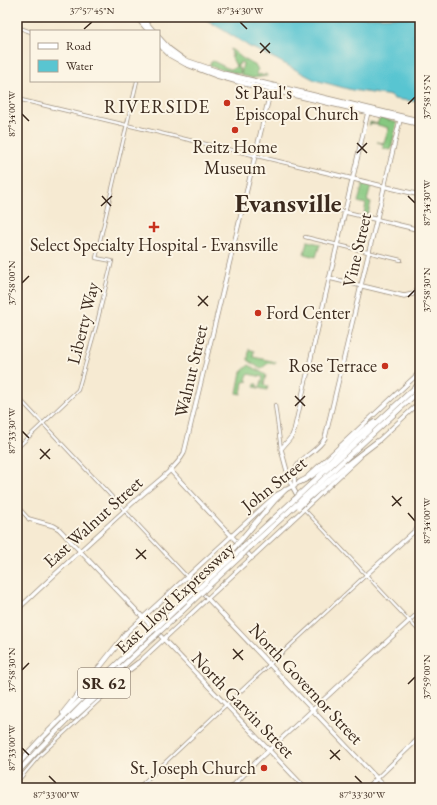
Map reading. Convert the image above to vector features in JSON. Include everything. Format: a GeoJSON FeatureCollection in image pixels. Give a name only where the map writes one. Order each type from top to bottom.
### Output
{"type":"FeatureCollection","features":[{"type":"Feature","properties":{"kind":"highway"},"geometry":{"type":"LineString","coordinates":[[137,17],[147,30]]}},
{"type":"Feature","properties":{"kind":"highway"},"geometry":{"type":"LineString","coordinates":[[141,17],[152,30]]}},
{"type":"Feature","properties":{"kind":"highway"},"geometry":{"type":"LineString","coordinates":[[161,46],[192,63],[271,88],[420,121]]}},
{"type":"Feature","properties":{"kind":"highway"},"geometry":{"type":"LineString","coordinates":[[337,103],[420,124]]}},
{"type":"Feature","properties":{"kind":"highway"},"geometry":{"type":"LineString","coordinates":[[410,392],[420,380]]}},
{"type":"Feature","properties":{"kind":"highway","name":"SR 62"},"geometry":{"type":"LineString","coordinates":[[354,447],[383,417],[420,383]]}},
{"type":"Feature","properties":{"kind":"highway","name":"SR 62"},"geometry":{"type":"LineString","coordinates":[[354,447],[420,390]]}},
{"type":"Feature","properties":{"kind":"highway"},"geometry":{"type":"LineString","coordinates":[[300,482],[308,479],[372,423],[383,417]]}},
{"type":"Feature","properties":{"kind":"highway"},"geometry":{"type":"LineString","coordinates":[[302,498],[378,440]]}},
{"type":"Feature","properties":{"kind":"highway","name":"East Lloyd Expressway"},"geometry":{"type":"LineString","coordinates":[[247,547],[267,532],[354,447]]}},
{"type":"Feature","properties":{"kind":"highway"},"geometry":{"type":"LineString","coordinates":[[202,587],[236,545],[285,490]]}},
{"type":"Feature","properties":{"kind":"highway","name":"East Lloyd Expressway"},"geometry":{"type":"LineString","coordinates":[[17,773],[54,733],[157,630],[202,587],[297,503]]}},
{"type":"Feature","properties":{"kind":"highway"},"geometry":{"type":"LineString","coordinates":[[53,727],[126,632]]}},
{"type":"Feature","properties":{"kind":"highway","name":"East Lloyd Expressway"},"geometry":{"type":"LineString","coordinates":[[17,765],[101,679],[153,634]]}},
{"type":"Feature","properties":{"kind":"highway"},"geometry":{"type":"LineString","coordinates":[[54,733],[67,724],[113,682],[138,663]]}},
{"type":"Feature","properties":{"kind":"main road","name":"Walnut Street"},"geometry":{"type":"LineString","coordinates":[[170,470],[184,454],[271,88]]}},
{"type":"Feature","properties":{"kind":"main road"},"geometry":{"type":"LineString","coordinates":[[293,486],[287,474],[281,449],[292,436],[368,112]]}},
{"type":"Feature","properties":{"kind":"main road","name":"Vine Street"},"geometry":{"type":"LineString","coordinates":[[304,509],[293,486],[295,472],[299,463],[317,449],[325,438],[400,120]]}},
{"type":"Feature","properties":{"kind":"main road"},"geometry":{"type":"LineString","coordinates":[[320,171],[420,195]]}},
{"type":"Feature","properties":{"kind":"main road"},"geometry":{"type":"LineString","coordinates":[[345,212],[420,230]]}},
{"type":"Feature","properties":{"kind":"main road"},"geometry":{"type":"LineString","coordinates":[[329,278],[404,296],[413,294],[420,288]]}},
{"type":"Feature","properties":{"kind":"main road","name":"John Street"},"geometry":{"type":"LineString","coordinates":[[126,632],[276,495],[307,477],[420,372]]}},
{"type":"Feature","properties":{"kind":"main road"},"geometry":{"type":"LineString","coordinates":[[138,663],[420,402]]}},
{"type":"Feature","properties":{"kind":"main road"},"geometry":{"type":"LineString","coordinates":[[170,470],[252,558]]}},
{"type":"Feature","properties":{"kind":"main road","name":"East Walnut Street"},"geometry":{"type":"LineString","coordinates":[[17,610],[124,510],[170,470]]}},
{"type":"Feature","properties":{"kind":"main road","name":"North Garvin Street"},"geometry":{"type":"LineString","coordinates":[[29,519],[57,528],[305,788]]}},
{"type":"Feature","properties":{"kind":"main road"},"geometry":{"type":"LineString","coordinates":[[366,575],[420,526]]}},
{"type":"Feature","properties":{"kind":"main road","name":"North Governor Street"},"geometry":{"type":"LineString","coordinates":[[207,598],[386,788]]}},
{"type":"Feature","properties":{"kind":"main road"},"geometry":{"type":"LineString","coordinates":[[231,788],[268,750],[410,621]]}},
{"type":"Feature","properties":{"kind":"main road"},"geometry":{"type":"LineString","coordinates":[[367,788],[420,737]]}},
{"type":"Feature","properties":{"kind":"street"},"geometry":{"type":"LineString","coordinates":[[17,27],[30,32]]}},
{"type":"Feature","properties":{"kind":"street"},"geometry":{"type":"LineString","coordinates":[[127,125],[137,82]]}},
{"type":"Feature","properties":{"kind":"street"},"geometry":{"type":"LineString","coordinates":[[17,99],[320,171]]}},
{"type":"Feature","properties":{"kind":"street","name":"Liberty Way"},"geometry":{"type":"LineString","coordinates":[[43,424],[78,390],[96,327],[112,261],[96,258],[127,125]]}},
{"type":"Feature","properties":{"kind":"street"},"geometry":{"type":"LineString","coordinates":[[312,204],[345,212]]}},
{"type":"Feature","properties":{"kind":"street"},"geometry":{"type":"LineString","coordinates":[[305,238],[401,260]]}},
{"type":"Feature","properties":{"kind":"street"},"geometry":{"type":"LineString","coordinates":[[17,396],[207,598]]}},
{"type":"Feature","properties":{"kind":"street"},"geometry":{"type":"LineString","coordinates":[[275,405],[281,449]]}},
{"type":"Feature","properties":{"kind":"street"},"geometry":{"type":"LineString","coordinates":[[17,448],[43,424]]}},
{"type":"Feature","properties":{"kind":"street"},"geometry":{"type":"LineString","coordinates":[[17,506],[29,519]]}},
{"type":"Feature","properties":{"kind":"street"},"geometry":{"type":"LineString","coordinates":[[304,509],[420,632]]}},
{"type":"Feature","properties":{"kind":"street"},"geometry":{"type":"LineString","coordinates":[[138,788],[366,575]]}},
{"type":"Feature","properties":{"kind":"street"},"geometry":{"type":"LineString","coordinates":[[410,621],[420,611]]}},
{"type":"Feature","properties":{"kind":"street"},"geometry":{"type":"LineString","coordinates":[[17,782],[39,756],[138,663]]}},
{"type":"Feature","properties":{"kind":"green space"},"geometry":{"type":"Polygon","coordinates":[[[231,49],[242,58],[256,66],[258,70],[256,72],[257,75],[261,74],[263,76],[265,74],[267,76],[252,78],[241,75],[243,63],[240,62],[239,65],[236,66],[231,56],[234,55],[231,54],[231,49]]]}},
{"type":"Feature","properties":{"kind":"green space"},"geometry":{"type":"Polygon","coordinates":[[[213,61],[229,69],[233,69],[236,66],[241,72],[239,74],[210,66],[210,63],[213,61]]]}},
{"type":"Feature","properties":{"kind":"green space"},"geometry":{"type":"Polygon","coordinates":[[[380,117],[397,123],[391,150],[383,148],[384,144],[377,142],[384,143],[389,128],[371,123],[369,125],[370,122],[377,124],[380,117]]]}},
{"type":"Feature","properties":{"kind":"green space"},"geometry":{"type":"Polygon","coordinates":[[[363,184],[371,186],[367,201],[371,202],[368,214],[364,213],[366,204],[358,202],[363,184]]]}},
{"type":"Feature","properties":{"kind":"green space"},"geometry":{"type":"Polygon","coordinates":[[[307,241],[320,244],[316,257],[304,254],[307,241]]]}},
{"type":"Feature","properties":{"kind":"green space"},"geometry":{"type":"Polygon","coordinates":[[[249,349],[254,351],[253,357],[276,362],[275,364],[269,363],[262,368],[259,368],[248,360],[249,349]]]}},
{"type":"Feature","properties":{"kind":"green space"},"geometry":{"type":"Polygon","coordinates":[[[249,365],[266,375],[264,385],[268,386],[267,390],[254,387],[255,384],[257,384],[257,387],[260,387],[263,377],[248,374],[246,380],[248,381],[243,382],[241,394],[237,393],[241,372],[249,365]]]}},
{"type":"Feature","properties":{"kind":"water"},"geometry":{"type":"Polygon","coordinates":[[[202,17],[420,17],[420,102],[394,99],[392,96],[352,90],[315,80],[248,46],[202,17]]]}},
{"type":"Feature","properties":{"kind":"place","name":"St Paul's Episcopal Church"},"geometry":{"type":"Point","coordinates":[227,103]}},
{"type":"Feature","properties":{"kind":"place","name":"Reitz Home Museum"},"geometry":{"type":"Point","coordinates":[235,130]}},
{"type":"Feature","properties":{"kind":"place","name":"Select Specialty Hospital - Evansville"},"geometry":{"type":"Point","coordinates":[154,227]}},
{"type":"Feature","properties":{"kind":"place","name":"Ford Center"},"geometry":{"type":"Point","coordinates":[258,313]}},
{"type":"Feature","properties":{"kind":"place","name":"Rose Terrace"},"geometry":{"type":"Point","coordinates":[385,366]}},
{"type":"Feature","properties":{"kind":"place","name":"St. Joseph Church"},"geometry":{"type":"Point","coordinates":[264,768]}},
{"type":"Feature","properties":{"kind":"district","name":"RIVERSIDE"},"geometry":{"type":"Point","coordinates":[157,106]}},
{"type":"Feature","properties":{"kind":"district","name":"Evansville"},"geometry":{"type":"Point","coordinates":[288,203]}}]}
